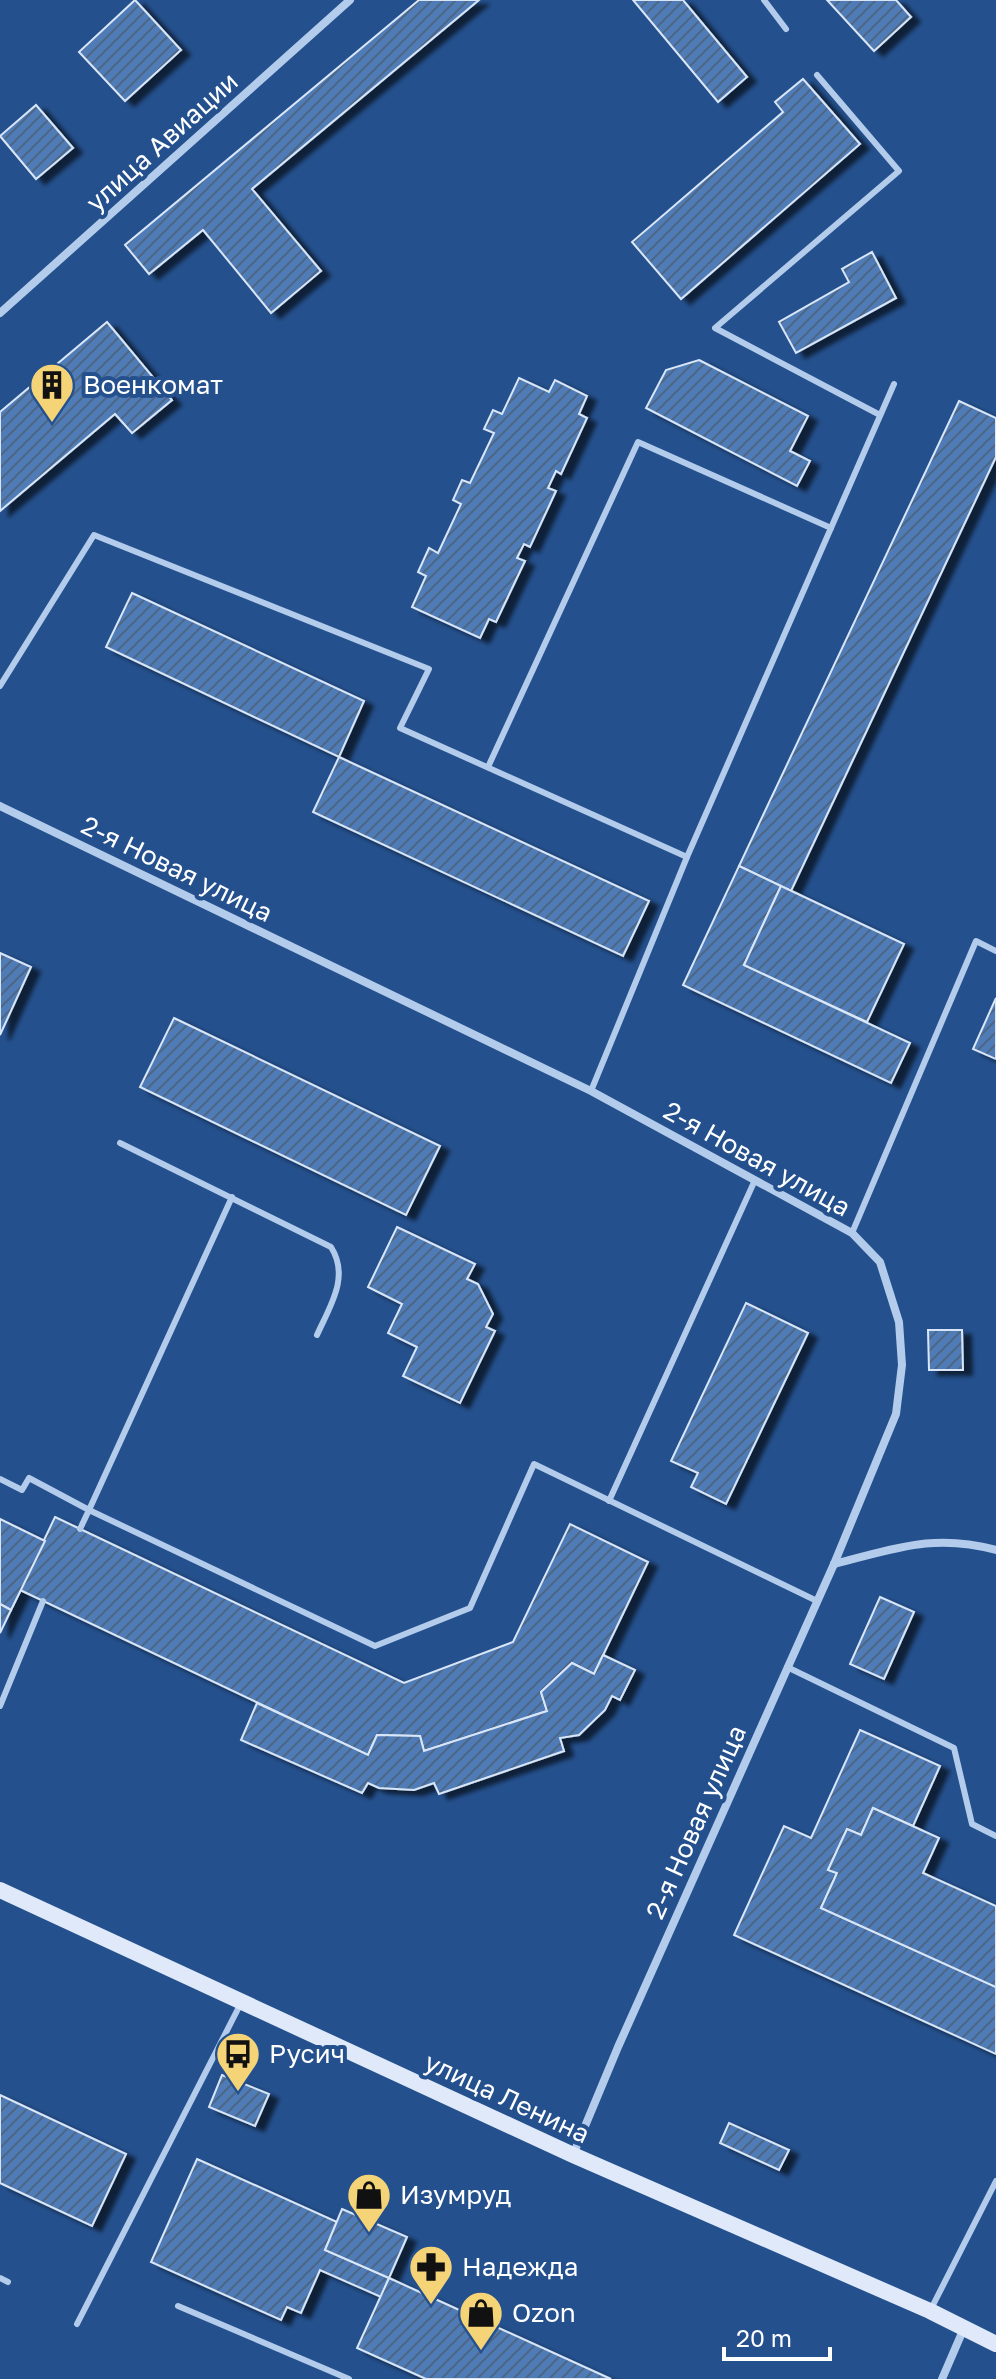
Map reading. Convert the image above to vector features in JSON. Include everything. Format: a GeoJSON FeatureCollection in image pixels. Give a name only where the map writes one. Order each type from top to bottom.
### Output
{"type":"FeatureCollection","features":[{"type":"Feature","properties":{"kind":"main road","name":"улица Ленина"},"geometry":{"type":"LineString","coordinates":[[0,1890],[573,2155],[930,2311],[996,2344]]}},
{"type":"Feature","properties":{"kind":"street","name":"улица Авиации"},"geometry":{"type":"LineString","coordinates":[[0,313],[350,0]]}},
{"type":"Feature","properties":{"kind":"street","name":"2-я Новая улица"},"geometry":{"type":"LineString","coordinates":[[0,806],[591,1091],[852,1233],[880,1262],[899,1322],[902,1365],[896,1414],[834,1564],[618,2047],[573,2155]]}},
{"type":"Feature","properties":{"kind":"street"},"geometry":{"type":"LineString","coordinates":[[834,1564],[929,1541],[970,1543],[996,1550]]}},
{"type":"Feature","properties":{"kind":"street"},"geometry":{"type":"LineString","coordinates":[[942,2379],[964,2328]]}},
{"type":"Feature","properties":{"kind":"lane"},"geometry":{"type":"LineString","coordinates":[[764,0],[786,29]]}},
{"type":"Feature","properties":{"kind":"lane"},"geometry":{"type":"LineString","coordinates":[[817,75],[899,171],[715,328],[880,415]]}},
{"type":"Feature","properties":{"kind":"lane"},"geometry":{"type":"LineString","coordinates":[[591,1091],[687,857],[894,384]]}},
{"type":"Feature","properties":{"kind":"lane"},"geometry":{"type":"LineString","coordinates":[[488,767],[638,442],[831,528]]}},
{"type":"Feature","properties":{"kind":"lane"},"geometry":{"type":"LineString","coordinates":[[0,686],[94,535],[429,669],[400,728],[687,857]]}},
{"type":"Feature","properties":{"kind":"lane"},"geometry":{"type":"LineString","coordinates":[[852,1233],[976,941],[996,951]]}},
{"type":"Feature","properties":{"kind":"lane"},"geometry":{"type":"LineString","coordinates":[[120,1143],[331,1247],[340,1272],[338,1289],[317,1335]]}},
{"type":"Feature","properties":{"kind":"lane"},"geometry":{"type":"LineString","coordinates":[[609,1501],[755,1180]]}},
{"type":"Feature","properties":{"kind":"lane"},"geometry":{"type":"LineString","coordinates":[[80,1529],[232,1197]]}},
{"type":"Feature","properties":{"kind":"lane"},"geometry":{"type":"LineString","coordinates":[[0,1479],[22,1490],[29,1478],[89,1510],[375,1646],[470,1608],[534,1464],[817,1601]]}},
{"type":"Feature","properties":{"kind":"lane"},"geometry":{"type":"LineString","coordinates":[[0,1706],[43,1601]]}},
{"type":"Feature","properties":{"kind":"lane"},"geometry":{"type":"LineString","coordinates":[[787,1667],[954,1748],[972,1824],[996,1836]]}},
{"type":"Feature","properties":{"kind":"lane"},"geometry":{"type":"LineString","coordinates":[[77,2324],[241,2002]]}},
{"type":"Feature","properties":{"kind":"lane"},"geometry":{"type":"LineString","coordinates":[[930,2311],[996,2181]]}},
{"type":"Feature","properties":{"kind":"lane"},"geometry":{"type":"LineString","coordinates":[[0,2278],[8,2282]]}},
{"type":"Feature","properties":{"kind":"lane"},"geometry":{"type":"LineString","coordinates":[[178,2306],[349,2379]]}},
{"type":"Feature","properties":{"kind":"building"},"geometry":{"type":"Polygon","coordinates":[[[135,0],[181,50],[125,101],[79,52],[135,0]]]}},
{"type":"Feature","properties":{"kind":"building"},"geometry":{"type":"Polygon","coordinates":[[[419,0],[479,0],[252,189],[321,271],[271,313],[203,230],[149,274],[125,245],[419,0]]]}},
{"type":"Feature","properties":{"kind":"building"},"geometry":{"type":"Polygon","coordinates":[[[633,0],[683,0],[747,77],[718,102],[633,0]]]}},
{"type":"Feature","properties":{"kind":"building"},"geometry":{"type":"Polygon","coordinates":[[[827,0],[896,0],[911,17],[874,51],[827,0]]]}},
{"type":"Feature","properties":{"kind":"building"},"geometry":{"type":"Polygon","coordinates":[[[803,79],[860,144],[681,299],[632,242],[783,112],[775,102],[803,79]]]}},
{"type":"Feature","properties":{"kind":"building"},"geometry":{"type":"Polygon","coordinates":[[[36,105],[73,148],[36,179],[0,136],[36,105]]]}},
{"type":"Feature","properties":{"kind":"building"},"geometry":{"type":"Polygon","coordinates":[[[872,252],[896,298],[796,353],[779,322],[849,282],[842,269],[872,252]]]}},
{"type":"Feature","properties":{"kind":"building","name":"Военкомат"},"geometry":{"type":"Polygon","coordinates":[[[107,322],[172,400],[132,433],[115,414],[0,511],[0,412],[107,322]]]}},
{"type":"Feature","properties":{"kind":"building"},"geometry":{"type":"Polygon","coordinates":[[[699,360],[808,416],[790,451],[810,461],[797,486],[646,408],[666,370],[699,360]]]}},
{"type":"Feature","properties":{"kind":"building"},"geometry":{"type":"Polygon","coordinates":[[[519,378],[549,392],[555,380],[587,396],[579,414],[587,418],[561,474],[556,471],[548,488],[556,491],[530,547],[524,544],[517,558],[525,561],[496,622],[489,619],[480,638],[412,607],[426,576],[418,572],[429,548],[438,553],[461,504],[453,500],[462,480],[470,483],[494,433],[484,429],[493,410],[502,414],[519,378]]]}},
{"type":"Feature","properties":{"kind":"building"},"geometry":{"type":"Polygon","coordinates":[[[959,401],[996,418],[996,457],[791,891],[739,866],[959,401]]]}},
{"type":"Feature","properties":{"kind":"building"},"geometry":{"type":"Polygon","coordinates":[[[132,593],[364,701],[339,757],[106,647],[132,593]]]}},
{"type":"Feature","properties":{"kind":"building"},"geometry":{"type":"Polygon","coordinates":[[[339,757],[649,901],[623,956],[313,812],[339,757]]]}},
{"type":"Feature","properties":{"kind":"building"},"geometry":{"type":"Polygon","coordinates":[[[739,866],[781,886],[744,965],[910,1043],[891,1083],[683,985],[739,866]]]}},
{"type":"Feature","properties":{"kind":"building"},"geometry":{"type":"Polygon","coordinates":[[[781,886],[904,944],[867,1022],[744,965],[781,886]]]}},
{"type":"Feature","properties":{"kind":"building"},"geometry":{"type":"Polygon","coordinates":[[[0,953],[31,967],[0,1035],[0,953]]]}},
{"type":"Feature","properties":{"kind":"building"},"geometry":{"type":"Polygon","coordinates":[[[996,998],[996,1059],[973,1049],[996,998]]]}},
{"type":"Feature","properties":{"kind":"building"},"geometry":{"type":"Polygon","coordinates":[[[174,1018],[440,1146],[406,1215],[140,1087],[174,1018]]]}},
{"type":"Feature","properties":{"kind":"building"},"geometry":{"type":"Polygon","coordinates":[[[397,1227],[475,1264],[467,1279],[478,1284],[493,1314],[486,1327],[495,1331],[460,1403],[403,1376],[417,1347],[388,1333],[402,1304],[368,1287],[397,1227]]]}},
{"type":"Feature","properties":{"kind":"building"},"geometry":{"type":"Polygon","coordinates":[[[746,1303],[808,1333],[726,1504],[691,1487],[698,1473],[671,1461],[746,1303]]]}},
{"type":"Feature","properties":{"kind":"building"},"geometry":{"type":"Polygon","coordinates":[[[928,1330],[962,1330],[963,1370],[929,1370],[928,1330]]]}},
{"type":"Feature","properties":{"kind":"building"},"geometry":{"type":"Polygon","coordinates":[[[55,1517],[404,1683],[513,1642],[570,1524],[648,1562],[594,1674],[572,1663],[541,1692],[547,1711],[424,1751],[420,1736],[377,1735],[368,1755],[20,1590],[55,1517]]]}},
{"type":"Feature","properties":{"kind":"building"},"geometry":{"type":"Polygon","coordinates":[[[0,1519],[45,1541],[11,1610],[0,1604],[0,1519]]]}},
{"type":"Feature","properties":{"kind":"building"},"geometry":{"type":"Polygon","coordinates":[[[880,1597],[914,1612],[884,1679],[850,1664],[880,1597]]]}},
{"type":"Feature","properties":{"kind":"building"},"geometry":{"type":"Polygon","coordinates":[[[0,1604],[11,1610],[0,1633],[0,1604]]]}},
{"type":"Feature","properties":{"kind":"building"},"geometry":{"type":"Polygon","coordinates":[[[603,1655],[635,1670],[620,1700],[612,1696],[605,1710],[579,1735],[560,1738],[564,1751],[439,1794],[434,1783],[414,1790],[379,1788],[368,1783],[362,1793],[241,1740],[257,1703],[368,1755],[377,1735],[420,1736],[424,1751],[547,1711],[541,1692],[572,1663],[594,1674],[603,1655]]]}},
{"type":"Feature","properties":{"kind":"building"},"geometry":{"type":"Polygon","coordinates":[[[860,1730],[940,1766],[913,1826],[873,1808],[861,1835],[847,1829],[828,1870],[837,1873],[821,1908],[996,1987],[996,2054],[734,1935],[784,1826],[811,1838],[860,1730]]]}},
{"type":"Feature","properties":{"kind":"building"},"geometry":{"type":"Polygon","coordinates":[[[873,1808],[939,1838],[923,1873],[996,1906],[996,1987],[821,1908],[837,1873],[828,1870],[847,1829],[861,1835],[873,1808]]]}},
{"type":"Feature","properties":{"kind":"building"},"geometry":{"type":"Polygon","coordinates":[[[222,2075],[269,2094],[255,2126],[209,2107],[222,2075]]]}},
{"type":"Feature","properties":{"kind":"building"},"geometry":{"type":"Polygon","coordinates":[[[0,2095],[126,2154],[92,2226],[0,2183],[0,2095]]]}},
{"type":"Feature","properties":{"kind":"building"},"geometry":{"type":"Polygon","coordinates":[[[729,2123],[789,2150],[779,2170],[720,2143],[729,2123]]]}},
{"type":"Feature","properties":{"kind":"building"},"geometry":{"type":"Polygon","coordinates":[[[197,2159],[337,2222],[325,2250],[389,2278],[381,2297],[320,2270],[301,2313],[287,2307],[281,2320],[151,2262],[197,2159]]]}},
{"type":"Feature","properties":{"kind":"building"},"geometry":{"type":"Polygon","coordinates":[[[342,2209],[407,2237],[389,2278],[325,2250],[342,2209]]]}},
{"type":"Feature","properties":{"kind":"building"},"geometry":{"type":"Polygon","coordinates":[[[389,2278],[611,2379],[426,2379],[357,2348],[389,2278]]]}},
{"type":"Feature","properties":{"kind":"place","name":"Военкомат"},"geometry":{"type":"Point","coordinates":[52,424]}},
{"type":"Feature","properties":{"kind":"place","name":"Русич"},"geometry":{"type":"Point","coordinates":[238,2093]}},
{"type":"Feature","properties":{"kind":"place","name":"Изумруд"},"geometry":{"type":"Point","coordinates":[369,2234]}},
{"type":"Feature","properties":{"kind":"place","name":"Надежда"},"geometry":{"type":"Point","coordinates":[431,2306]}},
{"type":"Feature","properties":{"kind":"place","name":"Ozon"},"geometry":{"type":"Point","coordinates":[481,2352]}}]}
